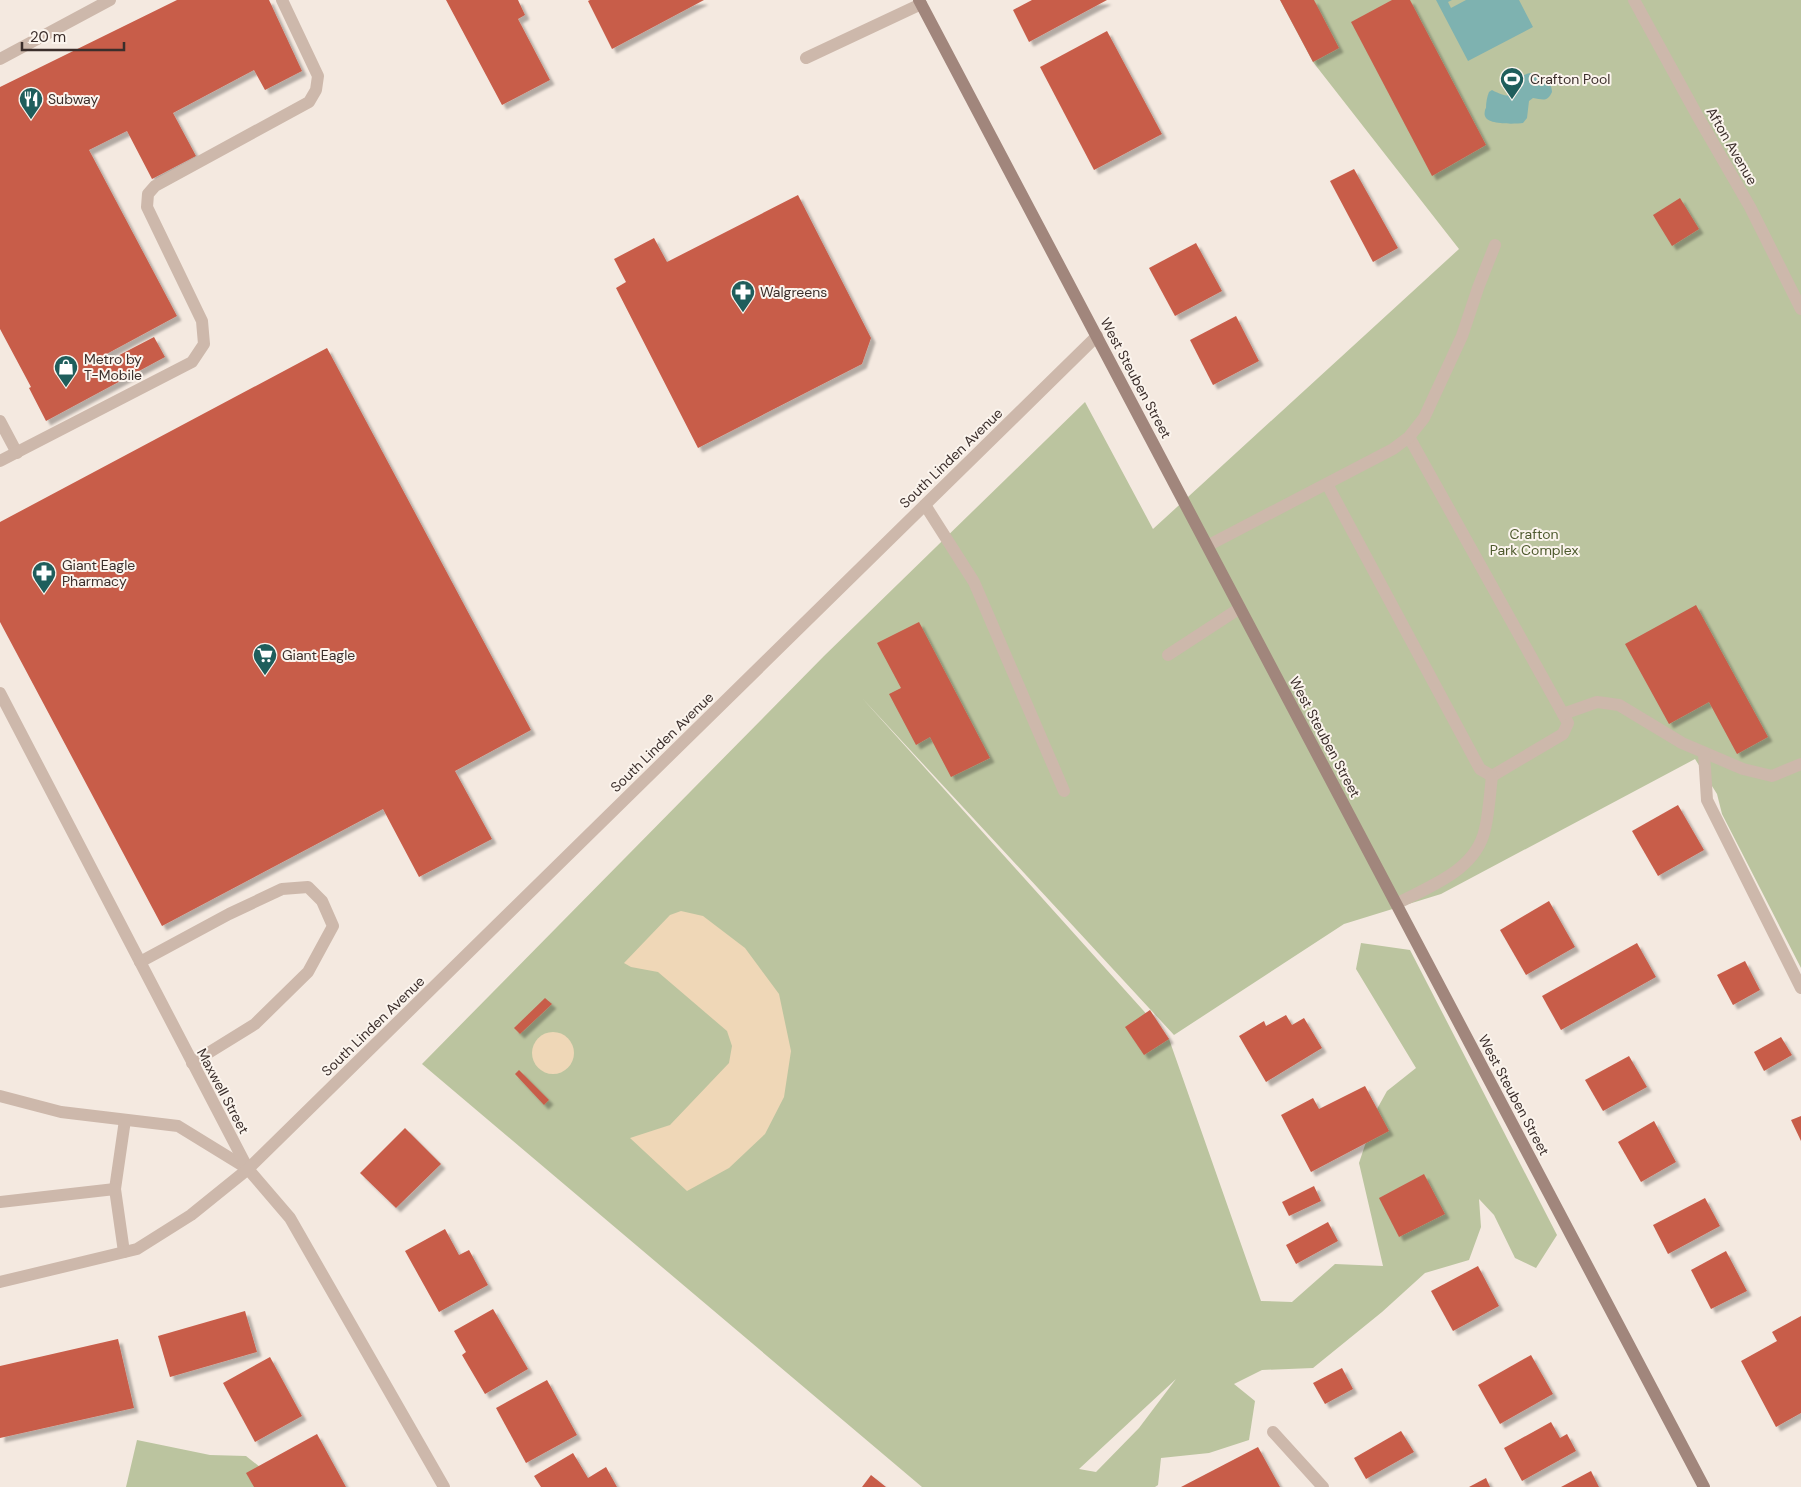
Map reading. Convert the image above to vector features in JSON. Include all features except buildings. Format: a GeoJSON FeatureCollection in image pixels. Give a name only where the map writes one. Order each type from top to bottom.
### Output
{"type":"FeatureCollection","features":[{"type":"Feature","properties":{"kind":"main road","name":"West Steuben Street"},"geometry":{"type":"LineString","coordinates":[[920,2],[1704,1487]]}},
{"type":"Feature","properties":{"kind":"street"},"geometry":{"type":"LineString","coordinates":[[0,59],[110,0]]}},
{"type":"Feature","properties":{"kind":"street"},"geometry":{"type":"LineString","coordinates":[[0,461],[192,362],[204,344],[202,321],[147,207],[148,194],[155,186],[309,102],[316,90],[318,76],[282,0]]}},
{"type":"Feature","properties":{"kind":"street","name":"Afton Avenue"},"geometry":{"type":"LineString","coordinates":[[1634,0],[1750,207],[1801,309]]}},
{"type":"Feature","properties":{"kind":"street"},"geometry":{"type":"LineString","coordinates":[[806,58],[920,2]]}},
{"type":"Feature","properties":{"kind":"street"},"geometry":{"type":"LineString","coordinates":[[1207,546],[1393,449],[1409,437],[1424,418],[1462,336],[1478,288],[1496,245]]}},
{"type":"Feature","properties":{"kind":"street","name":"South Linden Avenue"},"geometry":{"type":"LineString","coordinates":[[0,1282],[137,1249],[191,1215],[248,1169],[1097,336]]}},
{"type":"Feature","properties":{"kind":"street"},"geometry":{"type":"LineString","coordinates":[[0,421],[16,453]]}},
{"type":"Feature","properties":{"kind":"street"},"geometry":{"type":"LineString","coordinates":[[1409,437],[1568,723],[1563,734],[1492,776]]}},
{"type":"Feature","properties":{"kind":"street"},"geometry":{"type":"LineString","coordinates":[[1327,484],[1480,770],[1492,776]]}},
{"type":"Feature","properties":{"kind":"street"},"geometry":{"type":"LineString","coordinates":[[925,505],[974,582],[1064,791]]}},
{"type":"Feature","properties":{"kind":"street"},"geometry":{"type":"LineString","coordinates":[[1168,655],[1240,608]]}},
{"type":"Feature","properties":{"kind":"street","name":"Maxwell Street"},"geometry":{"type":"LineString","coordinates":[[0,693],[248,1169],[290,1218],[444,1487]]}},
{"type":"Feature","properties":{"kind":"street"},"geometry":{"type":"LineString","coordinates":[[1563,714],[1597,702],[1619,704],[1682,743],[1743,770],[1772,776],[1801,764]]}},
{"type":"Feature","properties":{"kind":"street"},"geometry":{"type":"LineString","coordinates":[[1704,752],[1707,800],[1801,988]]}},
{"type":"Feature","properties":{"kind":"street"},"geometry":{"type":"LineString","coordinates":[[1396,904],[1453,873],[1463,866],[1479,846],[1485,830],[1492,776]]}},
{"type":"Feature","properties":{"kind":"street"},"geometry":{"type":"LineString","coordinates":[[140,962],[229,914],[282,889],[308,887],[322,901],[333,926],[308,972],[255,1024],[192,1063]]}},
{"type":"Feature","properties":{"kind":"street"},"geometry":{"type":"LineString","coordinates":[[0,1096],[61,1112],[178,1126],[248,1169]]}},
{"type":"Feature","properties":{"kind":"street"},"geometry":{"type":"LineString","coordinates":[[124,1252],[115,1189],[125,1120]]}},
{"type":"Feature","properties":{"kind":"street"},"geometry":{"type":"LineString","coordinates":[[0,1202],[115,1189]]}},
{"type":"Feature","properties":{"kind":"street"},"geometry":{"type":"LineString","coordinates":[[1273,1432],[1323,1487]]}},
{"type":"Feature","properties":{"kind":"green space","name":"Crafton Park Complex"},"geometry":{"type":"Polygon","coordinates":[[[1280,0],[1801,0],[1801,968],[1722,814],[1717,794],[1695,759],[1441,894],[1344,924],[1174,1035],[862,698],[1169,1039],[1261,1301],[1292,1302],[1335,1264],[1383,1266],[1359,1163],[1377,1109],[1387,1091],[1416,1068],[1356,969],[1361,943],[1410,950],[1557,1235],[1536,1268],[1515,1258],[1494,1215],[1479,1199],[1481,1227],[1469,1260],[1425,1273],[1382,1312],[1313,1368],[1262,1370],[1234,1384],[1255,1401],[1249,1440],[1209,1453],[1161,1458],[1158,1485],[1155,1487],[922,1487],[422,1064],[824,656],[1085,402],[1153,529],[1459,249],[1313,62],[1280,0]],[[1176,1379],[1079,1469],[1096,1472],[1139,1428],[1176,1379]]]}},
{"type":"Feature","properties":{"kind":"green space"},"geometry":{"type":"Polygon","coordinates":[[[137,1440],[210,1455],[246,1456],[265,1471],[260,1487],[126,1487],[137,1440]]]}},
{"type":"Feature","properties":{"kind":"sand"},"geometry":{"type":"Polygon","coordinates":[[[681,911],[703,916],[745,948],[779,994],[791,1051],[784,1097],[765,1134],[729,1168],[687,1191],[630,1138],[670,1125],[729,1063],[732,1046],[727,1031],[658,972],[631,967],[624,963],[670,915],[681,911]]]}},
{"type":"Feature","properties":{"kind":"sand"},"geometry":{"type":"Polygon","coordinates":[[[553,1032],[568,1038],[574,1053],[568,1068],[553,1074],[538,1068],[532,1053],[538,1038],[553,1032]]]}},
{"type":"Feature","properties":{"kind":"water"},"geometry":{"type":"Polygon","coordinates":[[[1436,0],[1452,0],[1448,2],[1451,8],[1466,0],[1519,0],[1533,27],[1468,61],[1436,0]]]}},
{"type":"Feature","properties":{"kind":"water"},"geometry":{"type":"Polygon","coordinates":[[[1531,73],[1548,81],[1552,92],[1548,98],[1544,100],[1533,98],[1529,101],[1527,118],[1523,123],[1502,123],[1487,119],[1485,113],[1489,92],[1492,90],[1502,95],[1512,94],[1518,80],[1531,73]]]}},
{"type":"Feature","properties":{"kind":"place","name":"Crafton Pool"},"geometry":{"type":"Point","coordinates":[1512,100]}},
{"type":"Feature","properties":{"kind":"place","name":"Subway"},"geometry":{"type":"Point","coordinates":[31,120]}},
{"type":"Feature","properties":{"kind":"place","name":"Walgreens"},"geometry":{"type":"Point","coordinates":[743,313]}},
{"type":"Feature","properties":{"kind":"place","name":"Metro by T-Mobile"},"geometry":{"type":"Point","coordinates":[66,388]}},
{"type":"Feature","properties":{"kind":"place","name":"Giant Eagle Pharmacy"},"geometry":{"type":"Point","coordinates":[44,594]}},
{"type":"Feature","properties":{"kind":"place","name":"Giant Eagle"},"geometry":{"type":"Point","coordinates":[265,676]}}]}
